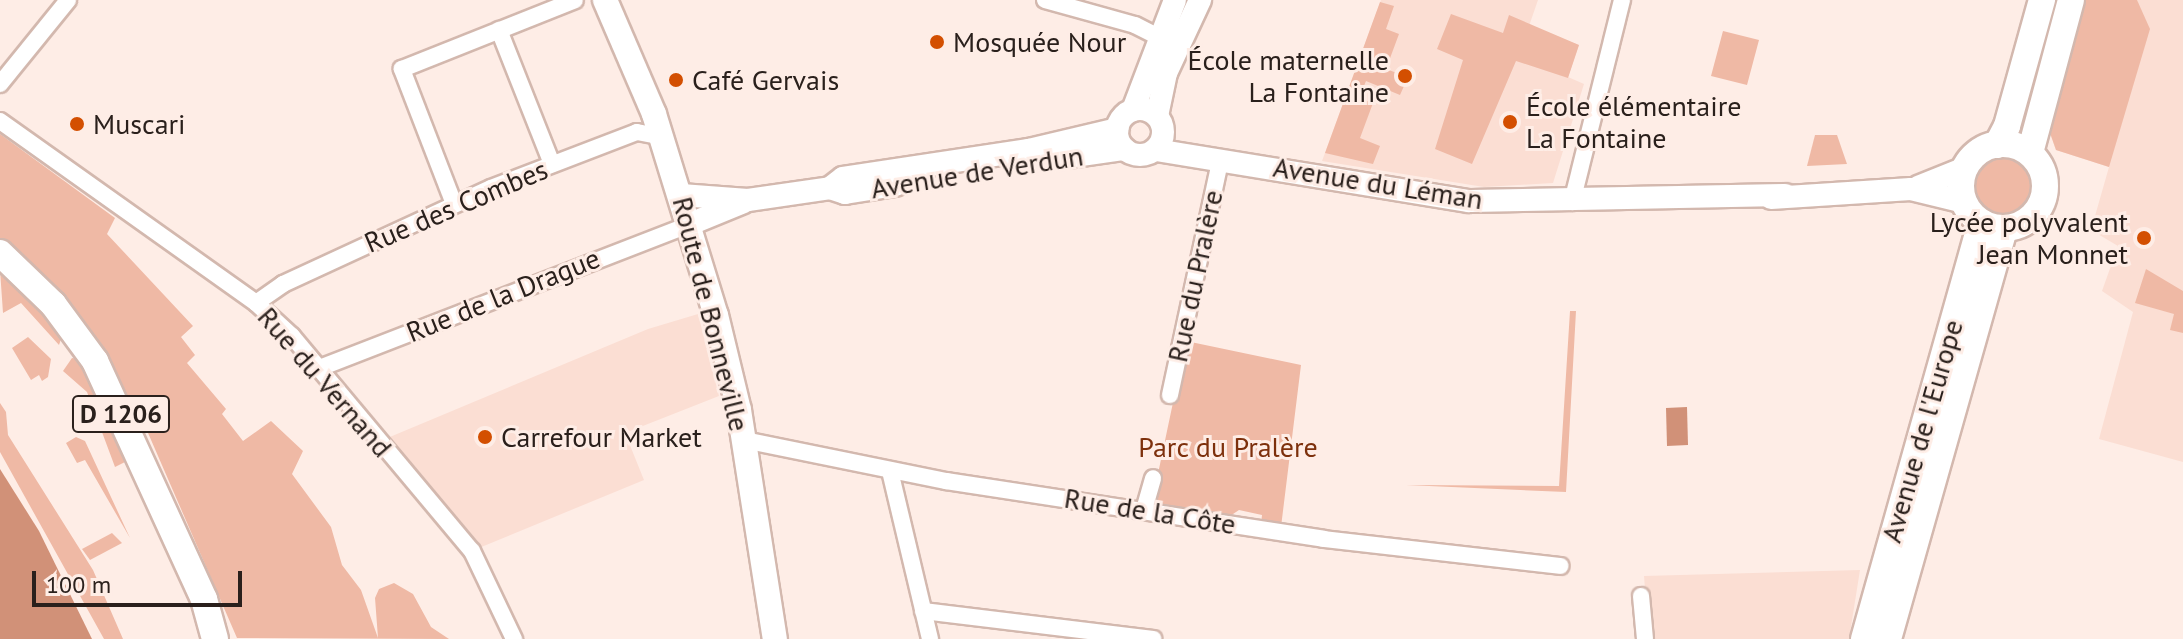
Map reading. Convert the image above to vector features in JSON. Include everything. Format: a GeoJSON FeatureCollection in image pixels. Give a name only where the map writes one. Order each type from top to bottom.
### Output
{"type":"FeatureCollection","features":[{"type":"Feature","properties":{"kind":"main road","name":"Route de Bonneville"},"geometry":{"type":"LineString","coordinates":[[605,0],[662,137],[727,354],[744,440],[775,639]]}},
{"type":"Feature","properties":{"kind":"main road"},"geometry":{"type":"LineString","coordinates":[[1997,145],[2010,116],[2042,0]]}},
{"type":"Feature","properties":{"kind":"main road"},"geometry":{"type":"LineString","coordinates":[[2030,153],[2071,0]]}},
{"type":"Feature","properties":{"kind":"main road"},"geometry":{"type":"LineString","coordinates":[[1997,145],[2030,153],[2043,171],[2044,199],[2029,220],[1983,218],[1965,168],[1976,154],[1997,145]]}},
{"type":"Feature","properties":{"kind":"main road","name":"Avenue de l'Europe"},"geometry":{"type":"LineString","coordinates":[[1864,639],[1983,218]]}},
{"type":"Feature","properties":{"kind":"main road","name":"Avenue de l'Europe"},"geometry":{"type":"LineString","coordinates":[[1888,639],[1983,218]]}},
{"type":"Feature","properties":{"kind":"main road","name":"D 1206"},"geometry":{"type":"LineString","coordinates":[[0,253],[53,304],[95,361],[204,599],[230,639]]}},
{"type":"Feature","properties":{"kind":"main road","name":"D 1206"},"geometry":{"type":"LineString","coordinates":[[204,599],[215,639]]}},
{"type":"Feature","properties":{"kind":"street"},"geometry":{"type":"LineString","coordinates":[[0,84],[68,0]]}},
{"type":"Feature","properties":{"kind":"street"},"geometry":{"type":"LineString","coordinates":[[454,204],[402,69],[575,0]]}},
{"type":"Feature","properties":{"kind":"street"},"geometry":{"type":"LineString","coordinates":[[1045,0],[1135,25],[1160,38]]}},
{"type":"Feature","properties":{"kind":"street"},"geometry":{"type":"LineString","coordinates":[[1121,139],[1175,0]]}},
{"type":"Feature","properties":{"kind":"street"},"geometry":{"type":"LineString","coordinates":[[1159,132],[1166,73],[1200,0]]}},
{"type":"Feature","properties":{"kind":"street"},"geometry":{"type":"LineString","coordinates":[[1577,202],[1622,0]]}},
{"type":"Feature","properties":{"kind":"street"},"geometry":{"type":"LineString","coordinates":[[499,30],[552,164]]}},
{"type":"Feature","properties":{"kind":"street"},"geometry":{"type":"LineString","coordinates":[[1133,110],[1159,132]]}},
{"type":"Feature","properties":{"kind":"street","name":"Rue du Vernand"},"geometry":{"type":"LineString","coordinates":[[0,121],[256,303],[292,336],[472,551],[514,639]]}},
{"type":"Feature","properties":{"kind":"street","name":"Rue des Combes"},"geometry":{"type":"LineString","coordinates":[[256,303],[283,284],[454,204],[637,132],[662,137]]}},
{"type":"Feature","properties":{"kind":"street","name":"Avenue de Verdun"},"geometry":{"type":"LineString","coordinates":[[681,195],[748,200],[830,188],[843,178],[1121,139],[1140,155],[1159,132]]}},
{"type":"Feature","properties":{"kind":"street","name":"Avenue du Léman"},"geometry":{"type":"LineString","coordinates":[[1159,132],[1204,160],[1221,158],[1421,196],[1597,205],[1911,189],[1965,168]]}},
{"type":"Feature","properties":{"kind":"street","name":"Rue du Pralère"},"geometry":{"type":"LineString","coordinates":[[1170,395],[1221,158]]}},
{"type":"Feature","properties":{"kind":"street","name":"Avenue du Léman"},"geometry":{"type":"LineString","coordinates":[[1911,189],[1983,218]]}},
{"type":"Feature","properties":{"kind":"street","name":"Avenue de Verdun"},"geometry":{"type":"LineString","coordinates":[[690,224],[748,200]]}},
{"type":"Feature","properties":{"kind":"street","name":"Rue de la Drague"},"geometry":{"type":"LineString","coordinates":[[317,369],[690,224]]}},
{"type":"Feature","properties":{"kind":"street","name":"Rue de la Côte"},"geometry":{"type":"LineString","coordinates":[[744,440],[890,471],[1324,539],[1560,566]]}},
{"type":"Feature","properties":{"kind":"street"},"geometry":{"type":"LineString","coordinates":[[890,471],[930,639]]}},
{"type":"Feature","properties":{"kind":"street"},"geometry":{"type":"LineString","coordinates":[[1144,510],[1153,478]]}},
{"type":"Feature","properties":{"kind":"street"},"geometry":{"type":"LineString","coordinates":[[1641,596],[1645,639]]}},
{"type":"Feature","properties":{"kind":"street"},"geometry":{"type":"LineString","coordinates":[[923,611],[1153,639]]}},
{"type":"Feature","properties":{"kind":"shaded area"},"geometry":{"type":"Polygon","coordinates":[[[1381,0],[1538,0],[1529,26],[1579,45],[1568,77],[1584,84],[1553,183],[1484,187],[1322,161],[1381,0]]]}},
{"type":"Feature","properties":{"kind":"shaded area","name":"Lycée polyvalent Jean Monnet"},"geometry":{"type":"Polygon","coordinates":[[[2085,0],[2183,0],[2183,462],[2099,439],[2133,312],[2102,291],[2118,246],[2091,230],[2109,167],[2056,150],[2050,133],[2085,0]]]}},
{"type":"Feature","properties":{"kind":"shaded area"},"geometry":{"type":"Polygon","coordinates":[[[698,314],[719,396],[625,433],[644,480],[474,550],[385,439],[648,329],[698,314]]]}},
{"type":"Feature","properties":{"kind":"shaded area"},"geometry":{"type":"Polygon","coordinates":[[[1687,407],[1688,445],[1667,446],[1666,408],[1687,407]]]}},
{"type":"Feature","properties":{"kind":"shaded area"},"geometry":{"type":"Polygon","coordinates":[[[0,469],[39,531],[92,639],[0,639],[0,469]]]}},
{"type":"Feature","properties":{"kind":"shaded area"},"geometry":{"type":"Polygon","coordinates":[[[1860,570],[1849,639],[1649,639],[1644,576],[1860,570]]]}},
{"type":"Feature","properties":{"kind":"green space"},"geometry":{"type":"Polygon","coordinates":[[[2085,0],[2137,0],[2150,29],[2109,167],[2056,150],[2050,133],[2085,0]]]}},
{"type":"Feature","properties":{"kind":"green space"},"geometry":{"type":"Polygon","coordinates":[[[1380,2],[1394,6],[1386,29],[1399,34],[1386,69],[1408,77],[1400,95],[1366,81],[1359,98],[1373,103],[1360,138],[1380,146],[1373,164],[1325,153],[1380,2]]]}},
{"type":"Feature","properties":{"kind":"green space"},"geometry":{"type":"Polygon","coordinates":[[[1451,14],[1503,33],[1509,15],[1579,45],[1568,78],[1516,61],[1472,164],[1435,149],[1463,60],[1437,49],[1451,14]]]}},
{"type":"Feature","properties":{"kind":"green space"},"geometry":{"type":"Polygon","coordinates":[[[1723,31],[1759,40],[1747,85],[1711,76],[1723,31]]]}},
{"type":"Feature","properties":{"kind":"green space"},"geometry":{"type":"Polygon","coordinates":[[[0,134],[115,218],[107,234],[193,326],[181,337],[195,355],[187,363],[226,409],[222,414],[243,441],[271,421],[303,451],[292,474],[331,527],[342,565],[361,590],[378,638],[375,598],[379,589],[394,583],[413,594],[431,627],[449,639],[237,638],[145,426],[153,417],[146,408],[134,412],[111,366],[69,304],[31,262],[0,239],[0,134]]]}},
{"type":"Feature","properties":{"kind":"green space"},"geometry":{"type":"Polygon","coordinates":[[[1815,135],[1837,135],[1847,164],[1807,166],[1815,135]]]}},
{"type":"Feature","properties":{"kind":"green space"},"geometry":{"type":"Polygon","coordinates":[[[2003,155],[2021,161],[2029,169],[2035,187],[2029,205],[2021,213],[2003,219],[1985,213],[1977,205],[1971,187],[1977,169],[1985,161],[2003,155]]]}},
{"type":"Feature","properties":{"kind":"green space"},"geometry":{"type":"Polygon","coordinates":[[[2146,269],[2183,291],[2183,333],[2170,330],[2174,314],[2135,303],[2146,269]]]}},
{"type":"Feature","properties":{"kind":"green space"},"geometry":{"type":"Polygon","coordinates":[[[0,270],[62,336],[59,345],[21,303],[3,313],[0,270]]]}},
{"type":"Feature","properties":{"kind":"green space"},"geometry":{"type":"Polygon","coordinates":[[[1570,311],[1576,311],[1566,492],[1406,485],[1559,486],[1570,311]]]}},
{"type":"Feature","properties":{"kind":"green space"},"geometry":{"type":"Polygon","coordinates":[[[28,337],[51,359],[48,377],[42,381],[39,375],[31,380],[12,348],[28,337]]]}},
{"type":"Feature","properties":{"kind":"green space","name":"Parc du Pralère"},"geometry":{"type":"Polygon","coordinates":[[[1186,341],[1301,365],[1281,527],[1261,524],[1262,515],[1239,510],[1230,516],[1152,502],[1186,341]]]}},
{"type":"Feature","properties":{"kind":"green space"},"geometry":{"type":"Polygon","coordinates":[[[72,358],[80,359],[131,459],[115,467],[87,392],[63,371],[72,358]]]}},
{"type":"Feature","properties":{"kind":"green space"},"geometry":{"type":"Polygon","coordinates":[[[0,403],[6,412],[8,435],[93,570],[123,639],[104,639],[0,452],[0,403]]]}},
{"type":"Feature","properties":{"kind":"green space"},"geometry":{"type":"Polygon","coordinates":[[[76,437],[85,441],[130,538],[85,460],[77,463],[66,443],[76,437]]]}},
{"type":"Feature","properties":{"kind":"green space"},"geometry":{"type":"Polygon","coordinates":[[[112,533],[122,543],[90,560],[82,549],[112,533]]]}},
{"type":"Feature","properties":{"kind":"place","name":"Mosquée Nour"},"geometry":{"type":"Point","coordinates":[937,42]}},
{"type":"Feature","properties":{"kind":"place","name":"École maternelle La Fontaine"},"geometry":{"type":"Point","coordinates":[1405,76]}},
{"type":"Feature","properties":{"kind":"place","name":"Café Gervais"},"geometry":{"type":"Point","coordinates":[676,80]}},
{"type":"Feature","properties":{"kind":"place","name":"École élémentaire La Fontaine"},"geometry":{"type":"Point","coordinates":[1510,122]}},
{"type":"Feature","properties":{"kind":"place","name":"Muscari"},"geometry":{"type":"Point","coordinates":[77,124]}},
{"type":"Feature","properties":{"kind":"place","name":"Lycée polyvalent Jean Monnet"},"geometry":{"type":"Point","coordinates":[2144,238]}},
{"type":"Feature","properties":{"kind":"place","name":"Carrefour Market"},"geometry":{"type":"Point","coordinates":[485,437]}}]}
